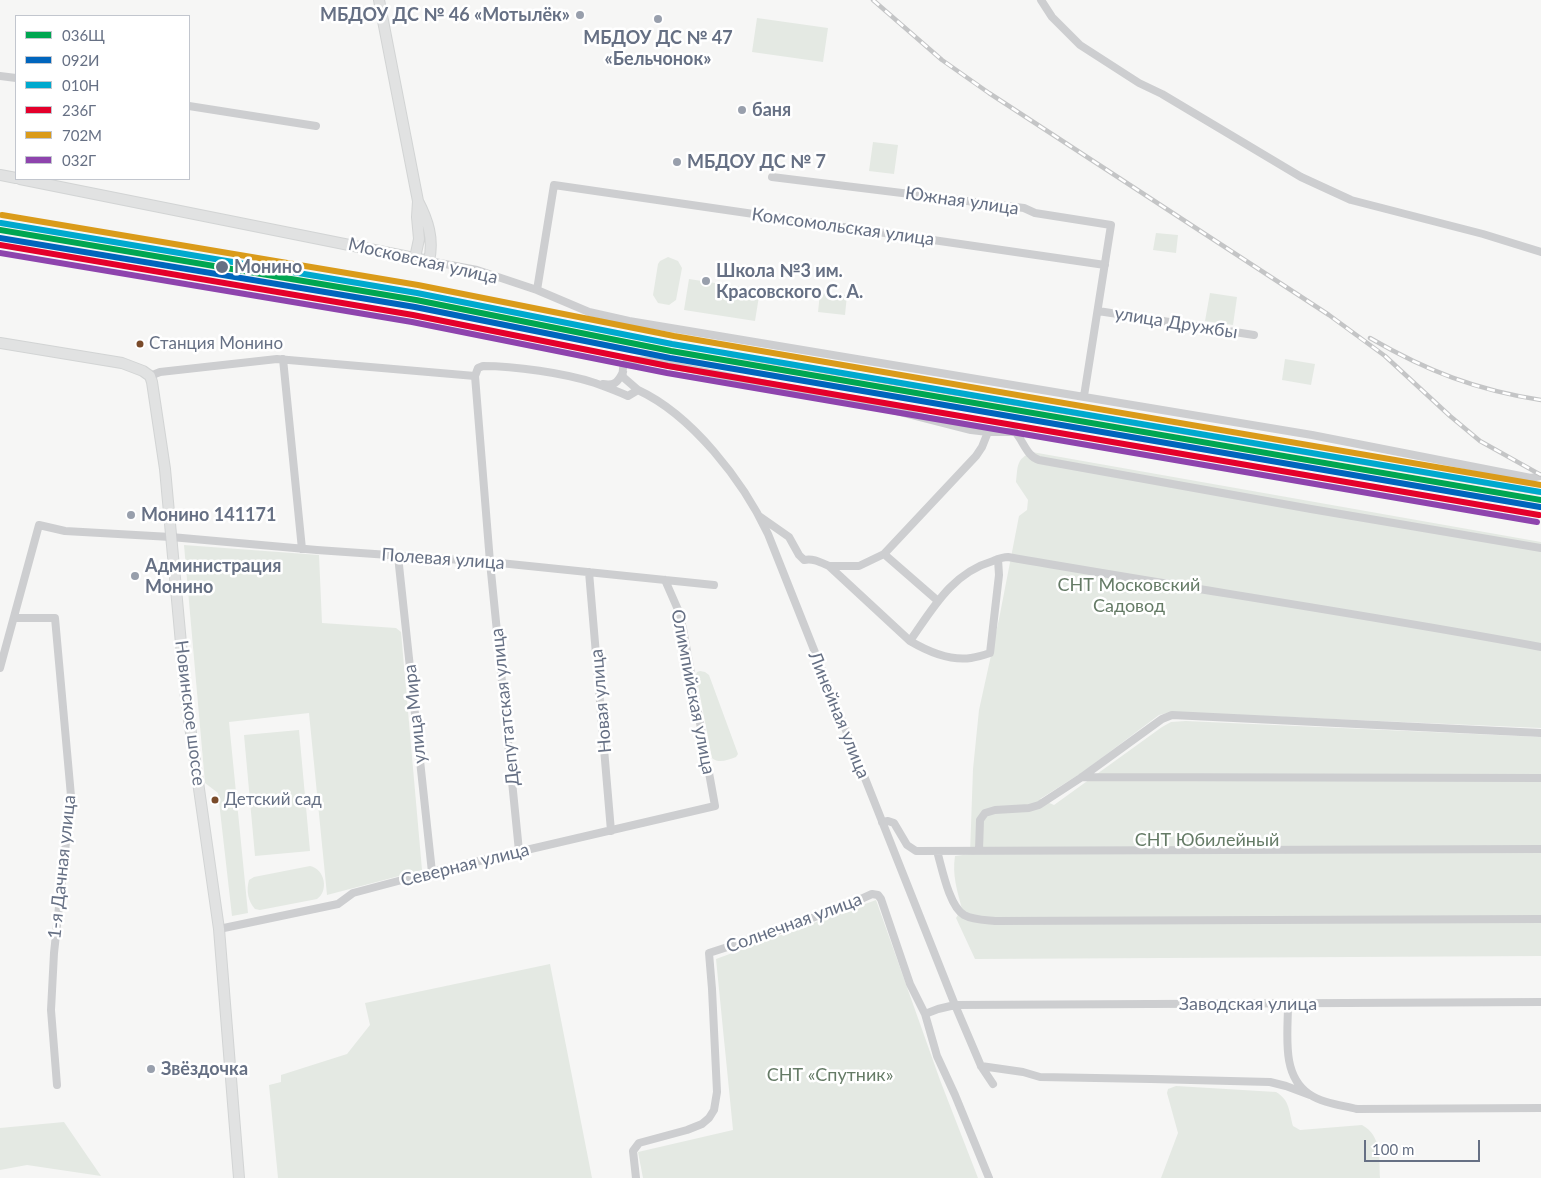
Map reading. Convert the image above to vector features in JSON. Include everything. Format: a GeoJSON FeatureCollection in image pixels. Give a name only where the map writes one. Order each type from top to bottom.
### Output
{"type":"FeatureCollection","features":[{"type":"Feature","properties":{"kind":"main road"},"geometry":{"type":"LineString","coordinates":[[379,0],[418,200],[419,239],[415,258]]}},
{"type":"Feature","properties":{"kind":"main road"},"geometry":{"type":"LineString","coordinates":[[0,175],[15,178]]}},
{"type":"Feature","properties":{"kind":"main road","name":"Московская улица"},"geometry":{"type":"LineString","coordinates":[[25,180],[429,261]]}},
{"type":"Feature","properties":{"kind":"main road"},"geometry":{"type":"LineString","coordinates":[[418,200],[427,217],[432,246],[429,261]]}},
{"type":"Feature","properties":{"kind":"main road"},"geometry":{"type":"LineString","coordinates":[[0,343],[122,363],[151,373]]}},
{"type":"Feature","properties":{"kind":"main road","name":"Новинское шоссе"},"geometry":{"type":"LineString","coordinates":[[151,373],[157,404],[186,698],[219,929],[239,1178]]}},
{"type":"Feature","properties":{"kind":"street"},"geometry":{"type":"LineString","coordinates":[[1041,0],[1052,17],[1080,45],[1140,83],[1162,94],[1301,177],[1351,200],[1483,234],[1541,252]]}},
{"type":"Feature","properties":{"kind":"street"},"geometry":{"type":"LineString","coordinates":[[0,76],[15,78]]}},
{"type":"Feature","properties":{"kind":"street"},"geometry":{"type":"LineString","coordinates":[[190,106],[316,126]]}},
{"type":"Feature","properties":{"kind":"street","name":"Южная улица"},"geometry":{"type":"LineString","coordinates":[[772,177],[1024,208],[1035,213],[1111,225],[1105,265]]}},
{"type":"Feature","properties":{"kind":"street","name":"Комсомольская улица"},"geometry":{"type":"LineString","coordinates":[[537,290],[554,185],[1105,265]]}},
{"type":"Feature","properties":{"kind":"street","name":"Московская улица"},"geometry":{"type":"LineString","coordinates":[[429,261],[477,270],[537,290],[589,312],[629,322],[1312,435],[1531,478],[1541,476]]}},
{"type":"Feature","properties":{"kind":"street"},"geometry":{"type":"LineString","coordinates":[[1084,396],[1105,265]]}},
{"type":"Feature","properties":{"kind":"street","name":"улица Дружбы"},"geometry":{"type":"LineString","coordinates":[[1098,311],[1254,335]]}},
{"type":"Feature","properties":{"kind":"street"},"geometry":{"type":"LineString","coordinates":[[283,359],[302,549]]}},
{"type":"Feature","properties":{"kind":"street"},"geometry":{"type":"LineString","coordinates":[[151,373],[283,359],[475,376],[478,368],[482,366],[495,366],[614,384],[619,381],[623,372]]}},
{"type":"Feature","properties":{"kind":"street"},"geometry":{"type":"LineString","coordinates":[[594,382],[628,396],[634,392],[623,377],[624,365],[632,359],[650,361],[877,406],[971,430],[1015,432],[1030,455],[1038,460],[1541,548]]}},
{"type":"Feature","properties":{"kind":"street","name":"Депутатская улица"},"geometry":{"type":"LineString","coordinates":[[475,376],[490,562],[519,852]]}},
{"type":"Feature","properties":{"kind":"street","name":"Линейная улица"},"geometry":{"type":"LineString","coordinates":[[634,392],[667,408],[702,440],[732,474],[759,516],[768,534],[955,1006],[981,1066],[992,1084]]}},
{"type":"Feature","properties":{"kind":"street"},"geometry":{"type":"LineString","coordinates":[[829,566],[859,566],[884,554],[976,456],[988,432]]}},
{"type":"Feature","properties":{"kind":"street"},"geometry":{"type":"LineString","coordinates":[[759,516],[789,537],[804,560],[817,560],[829,566],[910,641],[922,648],[943,655],[971,658],[990,653],[999,575],[998,559]]}},
{"type":"Feature","properties":{"kind":"street","name":"Полевая улица"},"geometry":{"type":"LineString","coordinates":[[14,618],[39,525],[65,531],[171,537],[302,549],[490,562],[714,585]]}},
{"type":"Feature","properties":{"kind":"street"},"geometry":{"type":"LineString","coordinates":[[884,554],[938,601]]}},
{"type":"Feature","properties":{"kind":"street","name":"улица Мира"},"geometry":{"type":"LineString","coordinates":[[398,556],[432,872]]}},
{"type":"Feature","properties":{"kind":"street"},"geometry":{"type":"LineString","coordinates":[[910,641],[947,589],[978,566],[1008,556],[1146,581],[1465,632],[1541,647]]}},
{"type":"Feature","properties":{"kind":"street","name":"Новая улица"},"geometry":{"type":"LineString","coordinates":[[588,572],[612,831]]}},
{"type":"Feature","properties":{"kind":"street","name":"Олимпийская улица"},"geometry":{"type":"LineString","coordinates":[[665,580],[684,629],[715,806]]}},
{"type":"Feature","properties":{"kind":"street"},"geometry":{"type":"LineString","coordinates":[[0,668],[14,618]]}},
{"type":"Feature","properties":{"kind":"street","name":"1-я Дачная улица"},"geometry":{"type":"LineString","coordinates":[[14,618],[55,618],[71,796],[54,953],[51,1010],[57,1085]]}},
{"type":"Feature","properties":{"kind":"street"},"geometry":{"type":"LineString","coordinates":[[979,850],[980,820],[985,813],[996,810],[1035,807],[1082,777],[1162,719],[1172,715],[1541,734]]}},
{"type":"Feature","properties":{"kind":"street"},"geometry":{"type":"LineString","coordinates":[[1082,777],[1541,778]]}},
{"type":"Feature","properties":{"kind":"street","name":"Северная улица"},"geometry":{"type":"LineString","coordinates":[[219,929],[338,904],[353,894],[432,872],[715,806]]}},
{"type":"Feature","properties":{"kind":"street"},"geometry":{"type":"LineString","coordinates":[[882,822],[894,823],[912,850],[936,851],[1541,849]]}},
{"type":"Feature","properties":{"kind":"street"},"geometry":{"type":"LineString","coordinates":[[936,851],[951,899],[956,906],[964,915],[988,920],[1541,919]]}},
{"type":"Feature","properties":{"kind":"street","name":"Солнечная улица"},"geometry":{"type":"LineString","coordinates":[[636,1178],[633,1151],[639,1143],[702,1124],[714,1110],[717,1092],[712,989],[708,954],[850,904],[872,894],[881,899],[910,984],[925,1014]]}},
{"type":"Feature","properties":{"kind":"street","name":"Заводская улица"},"geometry":{"type":"LineString","coordinates":[[925,1014],[955,1006],[1541,1002]]}},
{"type":"Feature","properties":{"kind":"street"},"geometry":{"type":"LineString","coordinates":[[1288,1004],[1289,1063],[1296,1083],[1310,1095]]}},
{"type":"Feature","properties":{"kind":"street"},"geometry":{"type":"LineString","coordinates":[[925,1014],[937,1056],[989,1178]]}},
{"type":"Feature","properties":{"kind":"street"},"geometry":{"type":"LineString","coordinates":[[981,1066],[1023,1072],[1040,1077],[1270,1082],[1335,1104],[1356,1108],[1541,1108]]}},
{"type":"Feature","properties":{"kind":"green space"},"geometry":{"type":"Polygon","coordinates":[[[757,18],[828,28],[823,62],[752,52],[757,18]]]}},
{"type":"Feature","properties":{"kind":"green space"},"geometry":{"type":"Polygon","coordinates":[[[873,142],[898,145],[894,174],[869,171],[873,142]]]}},
{"type":"Feature","properties":{"kind":"green space"},"geometry":{"type":"Polygon","coordinates":[[[1156,233],[1178,235],[1176,253],[1153,250],[1156,233]]]}},
{"type":"Feature","properties":{"kind":"green space"},"geometry":{"type":"Polygon","coordinates":[[[668,257],[678,261],[682,268],[676,300],[669,305],[658,303],[653,295],[658,264],[668,257]]]}},
{"type":"Feature","properties":{"kind":"green space"},"geometry":{"type":"Polygon","coordinates":[[[689,279],[760,290],[755,321],[684,310],[689,279]]]}},
{"type":"Feature","properties":{"kind":"green space"},"geometry":{"type":"Polygon","coordinates":[[[820,293],[847,295],[845,315],[818,312],[820,293]]]}},
{"type":"Feature","properties":{"kind":"green space"},"geometry":{"type":"Polygon","coordinates":[[[1210,293],[1237,297],[1233,325],[1205,321],[1210,293]]]}},
{"type":"Feature","properties":{"kind":"green space"},"geometry":{"type":"Polygon","coordinates":[[[1285,359],[1315,364],[1311,385],[1282,380],[1285,359]]]}},
{"type":"Feature","properties":{"kind":"green space"},"geometry":{"type":"Polygon","coordinates":[[[1032,452],[1541,542],[1541,728],[1171,712],[1159,715],[1083,772],[1040,799],[1054,805],[1171,722],[1186,721],[1541,737],[1541,956],[975,959],[956,918],[962,909],[954,863],[955,856],[970,854],[973,769],[979,710],[1019,516],[1027,510],[1028,500],[1016,482],[1018,467],[1020,460],[1032,452]]]}},
{"type":"Feature","properties":{"kind":"green space"},"geometry":{"type":"Polygon","coordinates":[[[184,545],[319,555],[322,623],[396,628],[401,632],[422,870],[327,895],[309,713],[229,722],[248,913],[232,916],[218,793],[205,783],[184,545]]]}},
{"type":"Feature","properties":{"kind":"green space"},"geometry":{"type":"Polygon","coordinates":[[[700,671],[709,675],[738,754],[736,757],[720,761],[712,758],[696,675],[700,671]]]}},
{"type":"Feature","properties":{"kind":"green space"},"geometry":{"type":"Polygon","coordinates":[[[299,730],[310,851],[255,856],[244,735],[299,730]]]}},
{"type":"Feature","properties":{"kind":"green space"},"geometry":{"type":"Polygon","coordinates":[[[310,866],[319,871],[324,881],[323,891],[317,899],[260,910],[255,909],[248,896],[249,880],[254,877],[310,866]]]}},
{"type":"Feature","properties":{"kind":"green space","name":"СНТ «Спутник»"},"geometry":{"type":"Polygon","coordinates":[[[876,900],[940,1080],[978,1178],[643,1178],[638,1152],[733,1130],[716,959],[876,900]]]}},
{"type":"Feature","properties":{"kind":"green space"},"geometry":{"type":"Polygon","coordinates":[[[550,964],[592,1178],[278,1178],[269,1085],[281,1082],[281,1075],[347,1054],[370,1025],[365,1003],[550,964]]]}},
{"type":"Feature","properties":{"kind":"green space"},"geometry":{"type":"Polygon","coordinates":[[[1176,1086],[1276,1092],[1284,1099],[1290,1111],[1293,1126],[1300,1130],[1362,1125],[1373,1135],[1376,1141],[1380,1178],[1161,1178],[1178,1133],[1167,1093],[1168,1089],[1176,1086]]]}},
{"type":"Feature","properties":{"kind":"green space"},"geometry":{"type":"Polygon","coordinates":[[[64,1122],[101,1176],[27,1165],[0,1170],[0,1128],[64,1122]]]}},
{"type":"Feature","properties":{"kind":"railway"},"geometry":{"type":"LineString","coordinates":[[873,0],[942,60],[989,93],[1329,315],[1385,356],[1480,441],[1541,475]]}},
{"type":"Feature","properties":{"kind":"railway"},"geometry":{"type":"LineString","coordinates":[[1370,338],[1391,350],[1452,378],[1495,391],[1541,400]]}},
{"type":"Feature","properties":{"kind":"railway"},"geometry":{"type":"LineString","coordinates":[[729,355],[1541,493]]}},
{"type":"Feature","properties":{"kind":"transit line","name":"702М"},"geometry":{"type":"LineString","coordinates":[[2,215],[418,285],[674,336],[1541,485]]}},
{"type":"Feature","properties":{"kind":"transit line","name":"010Н"},"geometry":{"type":"LineString","coordinates":[[1,223],[417,293],[672,344],[1541,492]]}},
{"type":"Feature","properties":{"kind":"transit line","name":"036Щ"},"geometry":{"type":"LineString","coordinates":[[0,230],[416,300],[671,351],[1541,500]]}},
{"type":"Feature","properties":{"kind":"transit line","name":"092И"},"geometry":{"type":"LineString","coordinates":[[0,238],[415,307],[670,358],[1540,507]]}},
{"type":"Feature","properties":{"kind":"transit line","name":"236Г"},"geometry":{"type":"LineString","coordinates":[[0,245],[413,315],[668,366],[1539,515]]}},
{"type":"Feature","properties":{"kind":"transit line","name":"032Г"},"geometry":{"type":"LineString","coordinates":[[0,253],[412,322],[667,373],[1537,522]]}},
{"type":"Feature","properties":{"kind":"place","name":"МБДОУ ДC № 46 «Мотылёк»"},"geometry":{"type":"Point","coordinates":[580,15]}},
{"type":"Feature","properties":{"kind":"place","name":"МБДОУ ДС № 47 «Бельчонок»"},"geometry":{"type":"Point","coordinates":[658,19]}},
{"type":"Feature","properties":{"kind":"place","name":"баня"},"geometry":{"type":"Point","coordinates":[742,110]}},
{"type":"Feature","properties":{"kind":"place","name":"МБДОУ ДС № 7"},"geometry":{"type":"Point","coordinates":[677,162]}},
{"type":"Feature","properties":{"kind":"place","name":"Монино"},"geometry":{"type":"Point","coordinates":[222,267]}},
{"type":"Feature","properties":{"kind":"place","name":"Школа №3 им. Красовского С. А."},"geometry":{"type":"Point","coordinates":[706,281]}},
{"type":"Feature","properties":{"kind":"place","name":"Станция Монино"},"geometry":{"type":"Point","coordinates":[140,344]}},
{"type":"Feature","properties":{"kind":"place","name":"Монино 141171"},"geometry":{"type":"Point","coordinates":[131,515]}},
{"type":"Feature","properties":{"kind":"place","name":"Администрация Монино"},"geometry":{"type":"Point","coordinates":[135,576]}},
{"type":"Feature","properties":{"kind":"place","name":"Детский сад"},"geometry":{"type":"Point","coordinates":[215,800]}},
{"type":"Feature","properties":{"kind":"place","name":"Звёздочка"},"geometry":{"type":"Point","coordinates":[151,1069]}},
{"type":"Feature","properties":{"kind":"park label","name":"СНТ Московский Садовод"},"geometry":{"type":"Point","coordinates":[1129,595]}},
{"type":"Feature","properties":{"kind":"park label","name":"СНТ Юбилейный"},"geometry":{"type":"Point","coordinates":[1207,840]}}]}
